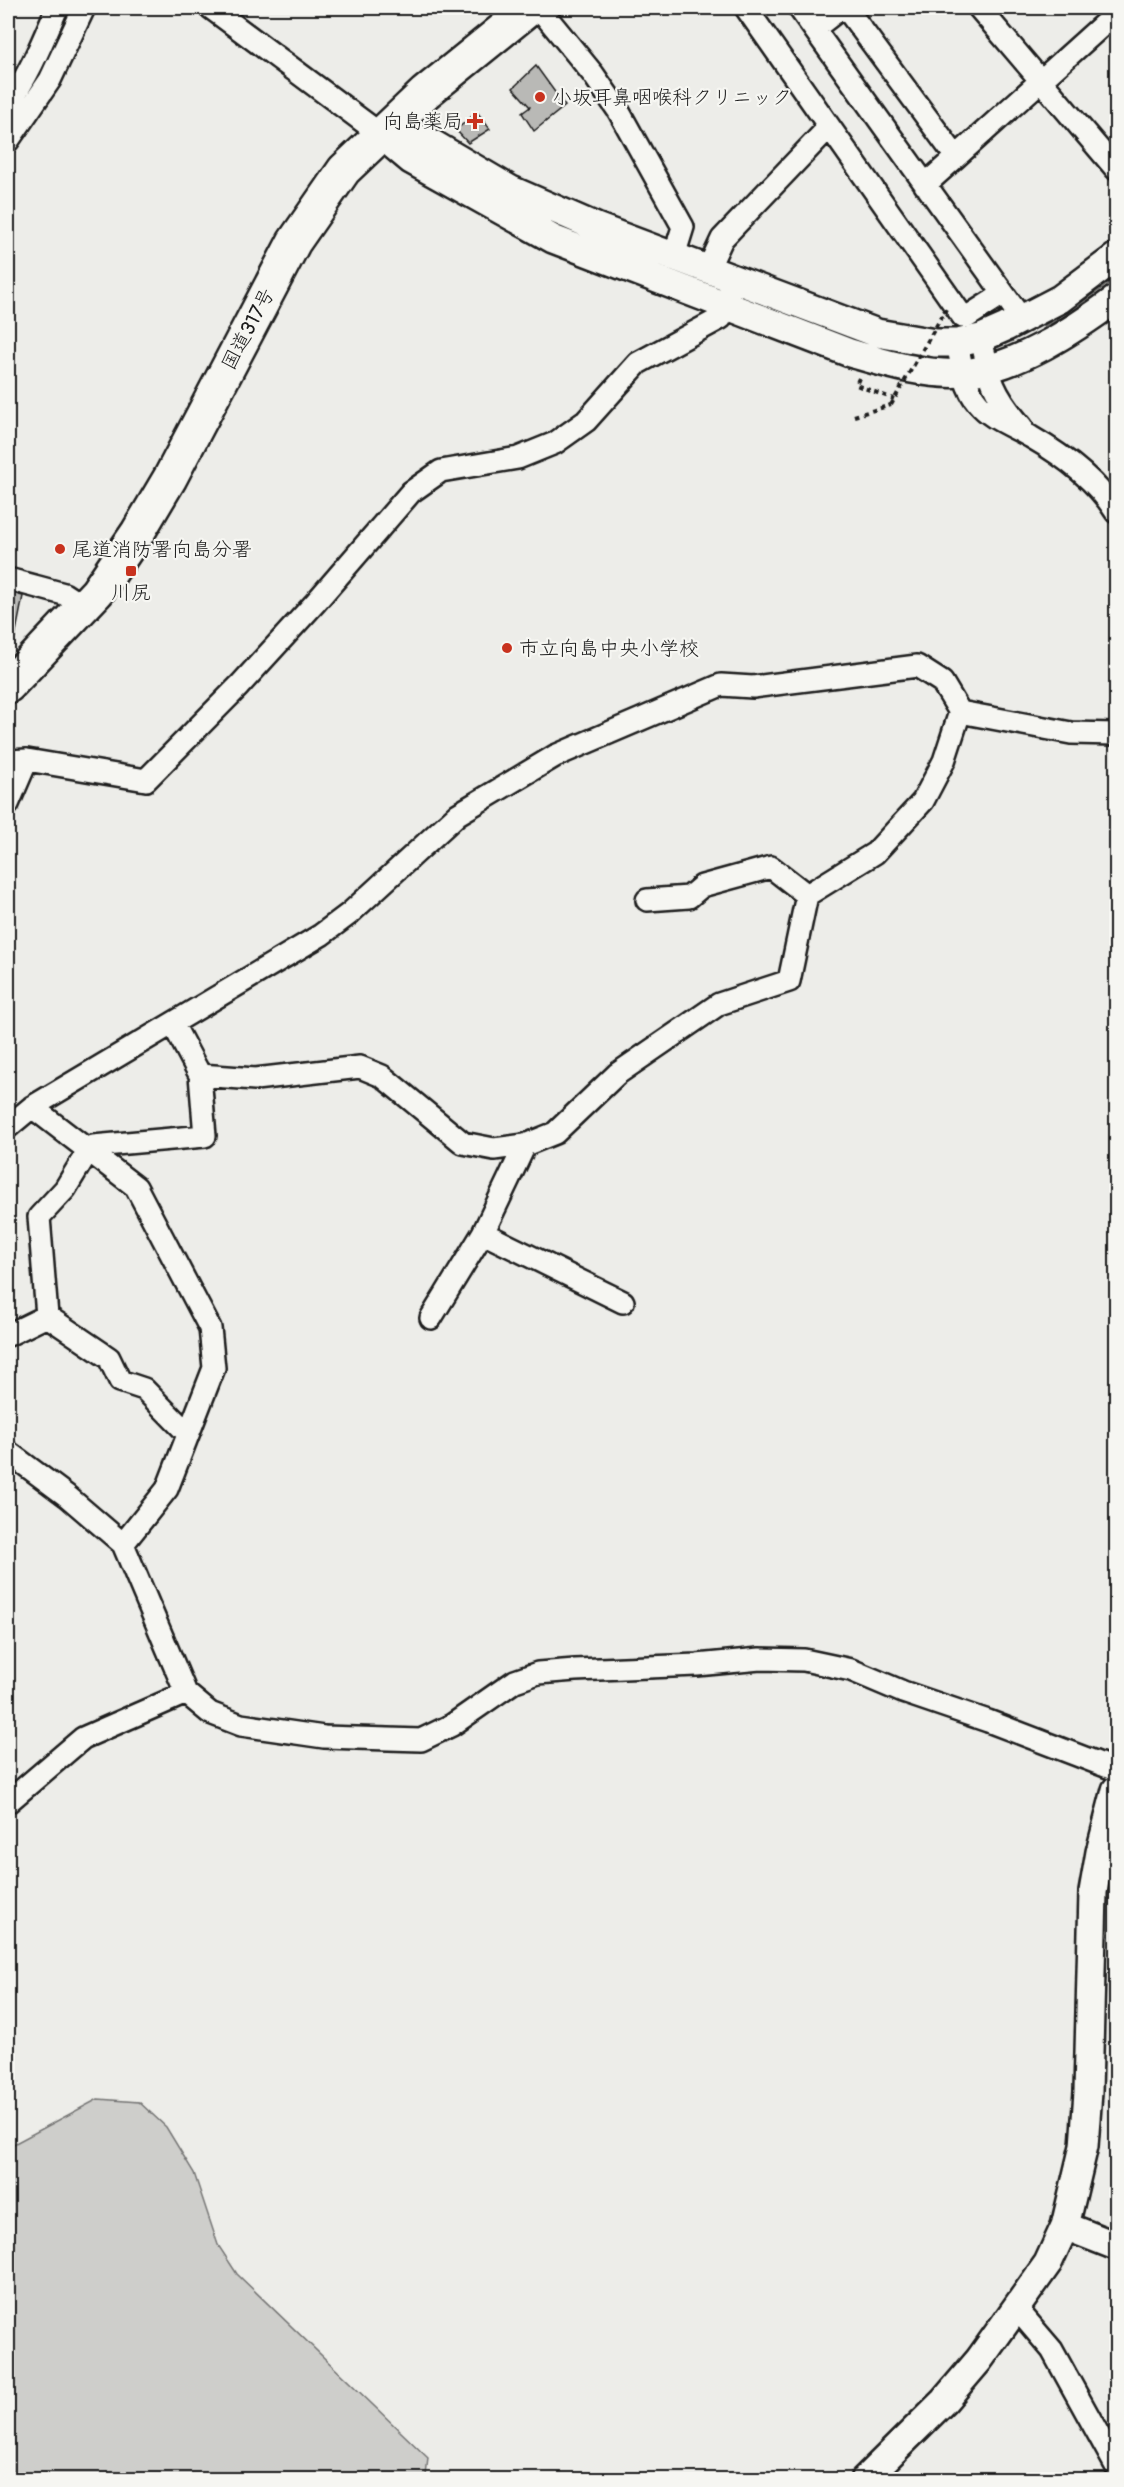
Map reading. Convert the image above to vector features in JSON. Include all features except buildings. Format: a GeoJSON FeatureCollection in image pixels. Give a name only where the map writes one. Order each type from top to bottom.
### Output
{"type":"FeatureCollection","features":[{"type":"Feature","properties":{"kind":"highway","name":"国道317号"},"geometry":{"type":"LineString","coordinates":[[8,686],[97,592],[138,532],[170,478],[294,242],[344,170],[424,93],[530,8]]}},
{"type":"Feature","properties":{"kind":"street"},"geometry":{"type":"LineString","coordinates":[[8,104],[45,36],[57,8]]}},
{"type":"Feature","properties":{"kind":"street"},"geometry":{"type":"LineString","coordinates":[[8,141],[50,80],[84,8]]}},
{"type":"Feature","properties":{"kind":"street"},"geometry":{"type":"LineString","coordinates":[[211,8],[380,134],[411,160],[554,239],[850,353],[892,365],[975,371],[1019,359],[1095,315],[1116,299]]}},
{"type":"Feature","properties":{"kind":"street"},"geometry":{"type":"LineString","coordinates":[[539,8],[593,74],[618,110],[683,227],[674,256]]}},
{"type":"Feature","properties":{"kind":"street"},"geometry":{"type":"LineString","coordinates":[[746,8],[963,317],[967,317],[1003,294]]}},
{"type":"Feature","properties":{"kind":"street"},"geometry":{"type":"LineString","coordinates":[[799,8],[1021,318]]}},
{"type":"Feature","properties":{"kind":"street"},"geometry":{"type":"LineString","coordinates":[[814,29],[844,8],[956,157]]}},
{"type":"Feature","properties":{"kind":"street"},"geometry":{"type":"LineString","coordinates":[[979,8],[1116,168]]}},
{"type":"Feature","properties":{"kind":"street"},"geometry":{"type":"LineString","coordinates":[[925,185],[1116,13]]}},
{"type":"Feature","properties":{"kind":"street"},"geometry":{"type":"LineString","coordinates":[[708,269],[722,239],[829,127]]}},
{"type":"Feature","properties":{"kind":"street"},"geometry":{"type":"LineString","coordinates":[[380,134],[426,140],[512,190],[596,227],[877,333],[935,343],[969,340],[1060,300],[1116,257]]}},
{"type":"Feature","properties":{"kind":"street"},"geometry":{"type":"LineString","coordinates":[[8,804],[17,761],[146,780],[239,686],[315,603],[411,492],[441,471],[518,458],[555,443],[586,422],[638,363],[721,318],[734,279]]}},
{"type":"Feature","properties":{"kind":"street"},"geometry":{"type":"LineString","coordinates":[[969,340],[975,371],[1002,404],[1030,436],[1069,461],[1106,495],[1116,512]]}},
{"type":"Feature","properties":{"kind":"street"},"geometry":{"type":"LineString","coordinates":[[8,579],[64,594],[84,607]]}},
{"type":"Feature","properties":{"kind":"street"},"geometry":{"type":"LineString","coordinates":[[8,1127],[32,1107],[321,935],[349,914],[458,814],[555,756],[721,685],[753,687],[918,666],[942,682],[960,712],[945,761],[923,801],[875,853],[807,895],[789,981],[719,1004],[617,1074],[555,1133],[525,1145],[494,1149],[462,1143],[382,1076],[360,1067],[255,1079],[200,1075]]}},
{"type":"Feature","properties":{"kind":"street"},"geometry":{"type":"LineString","coordinates":[[960,712],[1071,733],[1116,735]]}},
{"type":"Feature","properties":{"kind":"street"},"geometry":{"type":"LineString","coordinates":[[647,900],[688,897],[702,886],[771,867],[807,895]]}},
{"type":"Feature","properties":{"kind":"street"},"geometry":{"type":"LineString","coordinates":[[47,1316],[39,1217],[65,1190],[88,1150],[93,1146],[205,1136],[200,1075],[173,1024]]}},
{"type":"Feature","properties":{"kind":"street"},"geometry":{"type":"LineString","coordinates":[[32,1107],[136,1188],[210,1328],[214,1368],[166,1490],[123,1544]]}},
{"type":"Feature","properties":{"kind":"street"},"geometry":{"type":"LineString","coordinates":[[431,1318],[483,1233],[525,1145]]}},
{"type":"Feature","properties":{"kind":"street"},"geometry":{"type":"LineString","coordinates":[[483,1233],[623,1302]]}},
{"type":"Feature","properties":{"kind":"street"},"geometry":{"type":"LineString","coordinates":[[8,1335],[47,1316]]}},
{"type":"Feature","properties":{"kind":"street"},"geometry":{"type":"LineString","coordinates":[[47,1316],[109,1358],[120,1381],[144,1389],[188,1434]]}},
{"type":"Feature","properties":{"kind":"street"},"geometry":{"type":"LineString","coordinates":[[8,1452],[67,1496],[123,1544],[186,1693],[210,1713],[241,1725],[324,1737],[421,1740],[452,1725],[515,1681],[538,1673],[698,1665],[760,1659],[804,1660],[851,1670],[903,1692],[988,1721],[1116,1770]]}},
{"type":"Feature","properties":{"kind":"street"},"geometry":{"type":"LineString","coordinates":[[8,1802],[83,1738],[186,1693]]}},
{"type":"Feature","properties":{"kind":"street"},"geometry":{"type":"LineString","coordinates":[[864,2480],[944,2401],[979,2360],[1048,2263],[1065,2226],[1084,2146],[1088,2092],[1093,1892],[1100,1852],[1116,1790]]}},
{"type":"Feature","properties":{"kind":"street"},"geometry":{"type":"LineString","coordinates":[[1065,2226],[1116,2246]]}},
{"type":"Feature","properties":{"kind":"street"},"geometry":{"type":"LineString","coordinates":[[1017,2309],[1052,2350],[1116,2466]]}},
{"type":"Feature","properties":{"kind":"path"},"geometry":{"type":"LineString","coordinates":[[854,416],[891,405],[946,309]]}},
{"type":"Feature","properties":{"kind":"path"},"geometry":{"type":"LineString","coordinates":[[856,385],[894,399]]}},
{"type":"Feature","properties":{"kind":"shaded area"},"geometry":{"type":"Polygon","coordinates":[[[98,2099],[139,2102],[166,2127],[194,2173],[218,2245],[237,2274],[428,2458],[426,2476],[417,2480],[282,2480],[245,2477],[230,2480],[8,2479],[8,2147],[98,2099]]]}},
{"type":"Feature","properties":{"kind":"waterway"},"geometry":{"type":"LineString","coordinates":[[36,84],[45,71],[71,8]]}},
{"type":"Feature","properties":{"kind":"waterway"},"geometry":{"type":"LineString","coordinates":[[1047,326],[1116,275]]}},
{"type":"Feature","properties":{"kind":"place","name":"小坂耳鼻咽喉科クリニック"},"geometry":{"type":"Point","coordinates":[540,97]}},
{"type":"Feature","properties":{"kind":"place","name":"向島薬局"},"geometry":{"type":"Point","coordinates":[475,121]}},
{"type":"Feature","properties":{"kind":"place","name":"尾道消防署向島分署"},"geometry":{"type":"Point","coordinates":[60,549]}},
{"type":"Feature","properties":{"kind":"place","name":"川尻"},"geometry":{"type":"Point","coordinates":[131,571]}},
{"type":"Feature","properties":{"kind":"place","name":"市立向島中央小学校"},"geometry":{"type":"Point","coordinates":[507,648]}}]}
